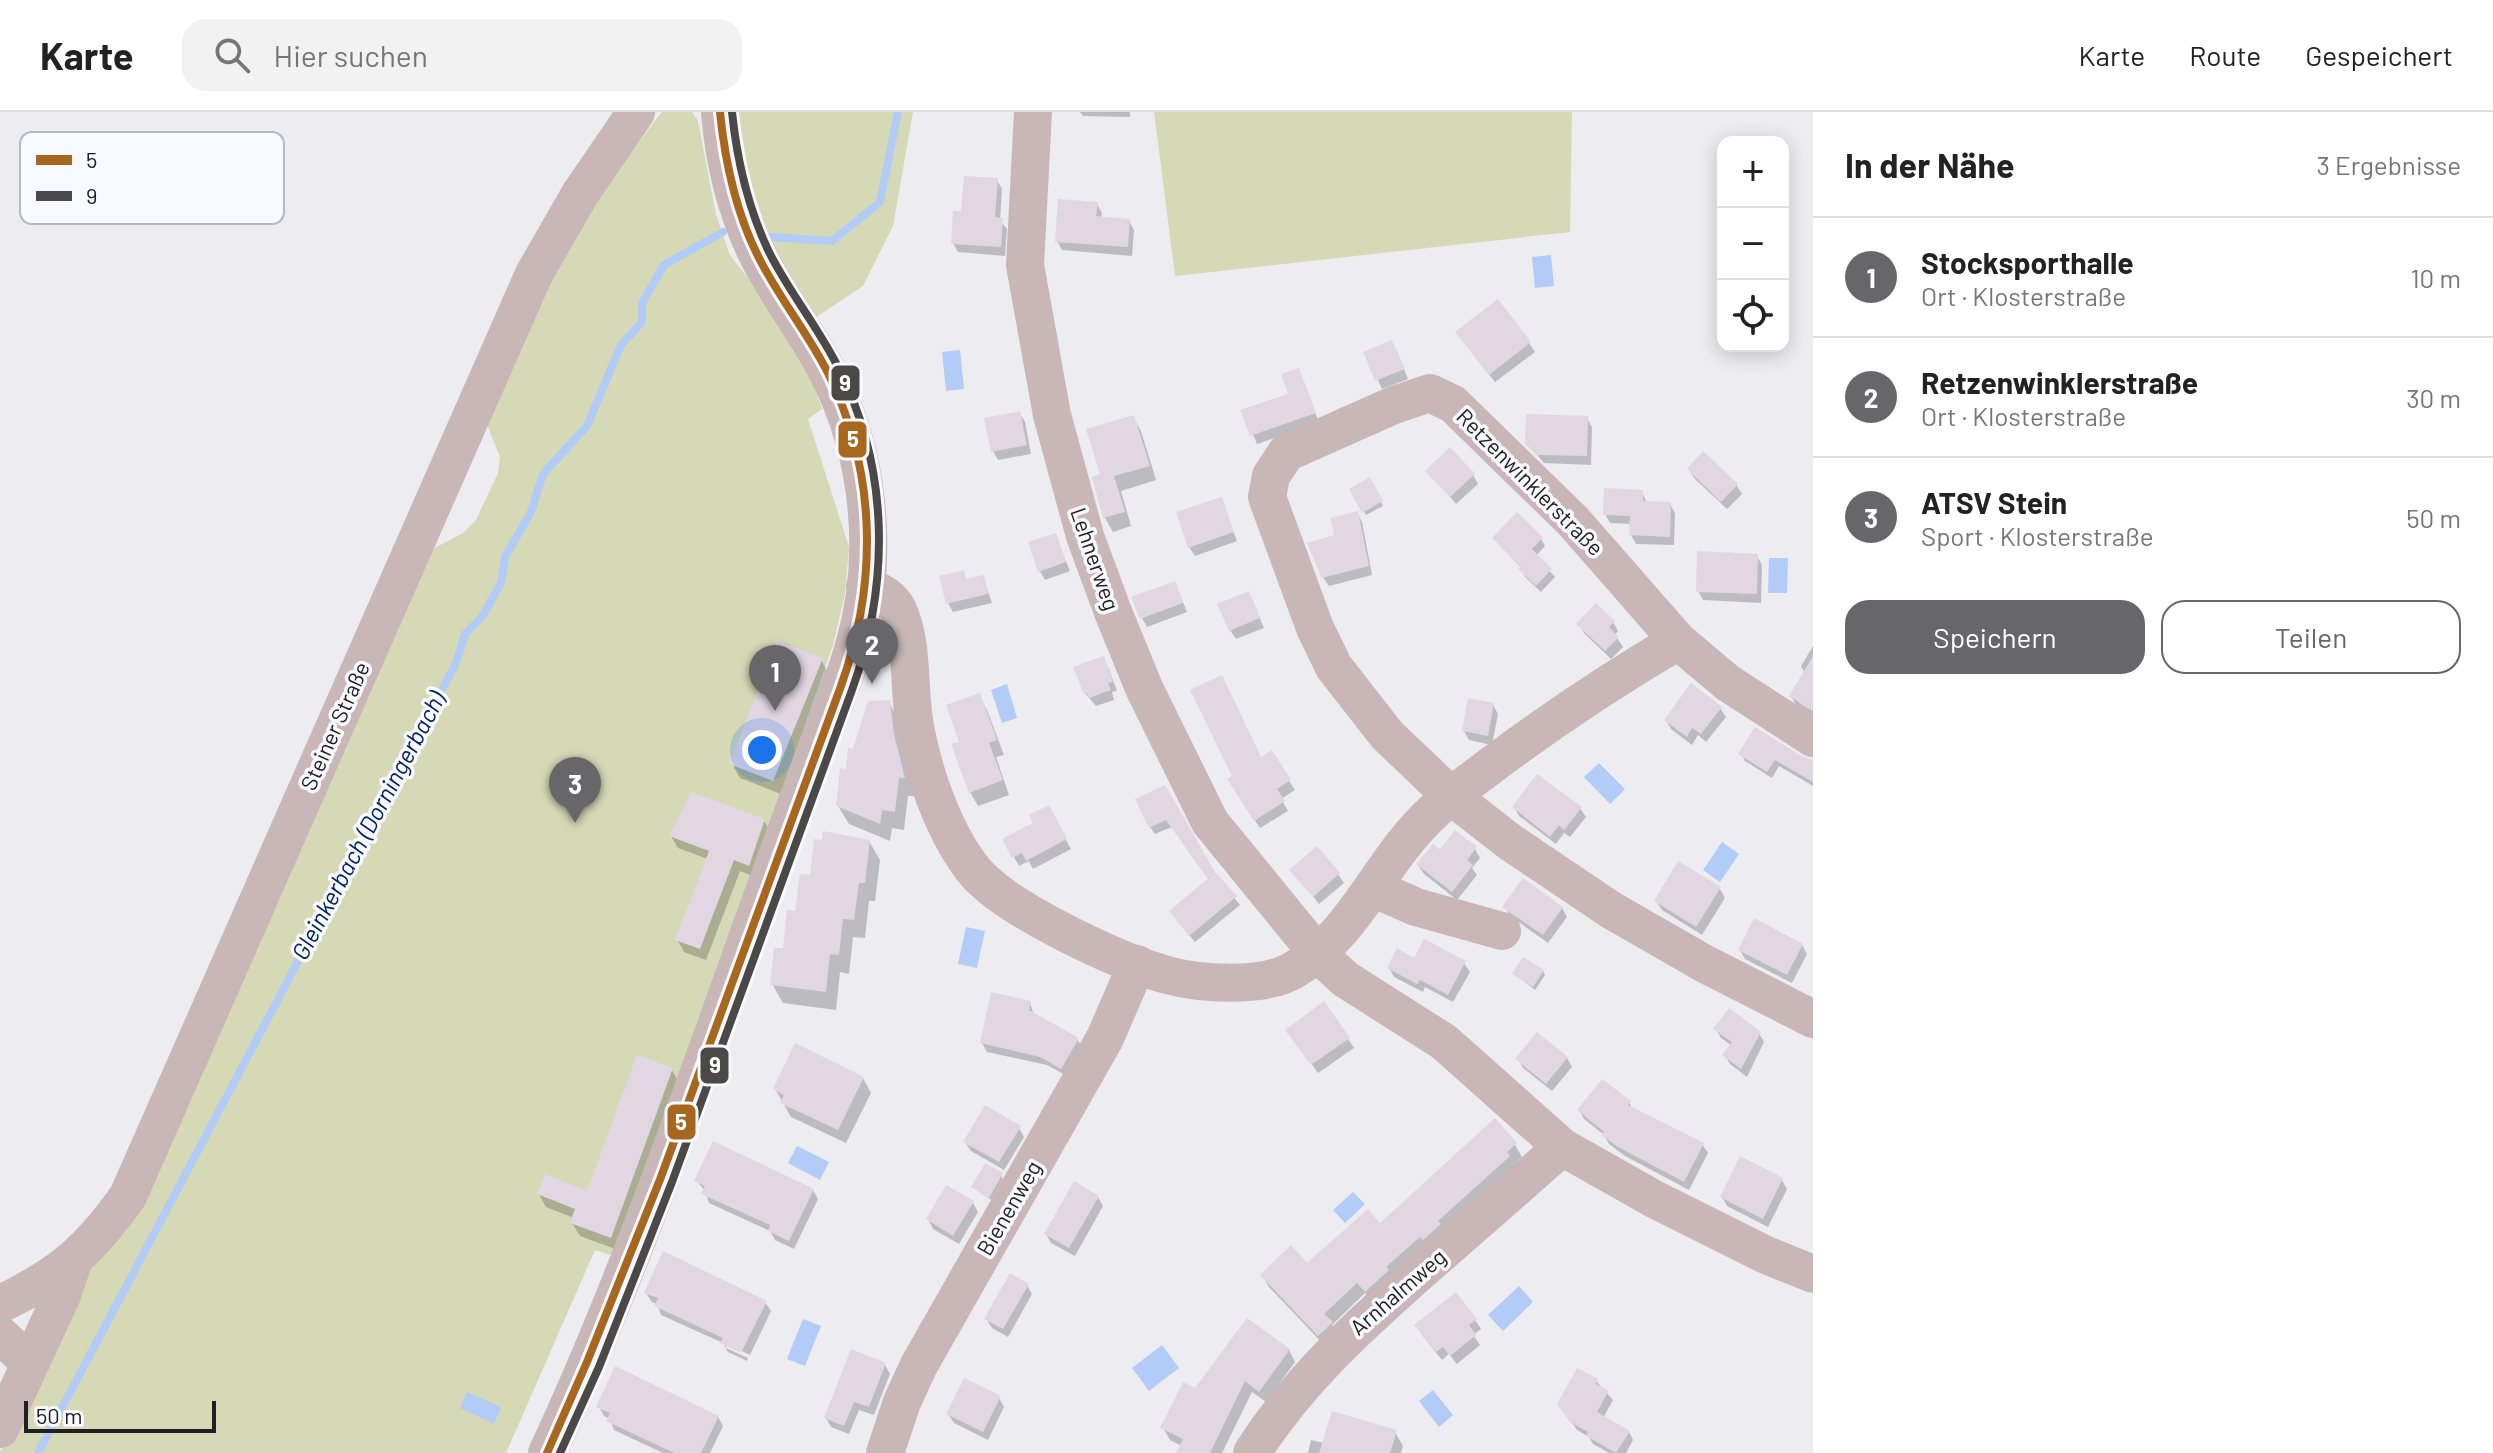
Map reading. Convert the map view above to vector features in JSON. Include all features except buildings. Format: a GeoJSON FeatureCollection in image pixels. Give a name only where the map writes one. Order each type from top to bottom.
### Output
{"type":"FeatureCollection","features":[{"type":"Feature","properties":{"kind":"street","name":"Steiner Straße"},"geometry":{"type":"LineString","coordinates":[[0,1304],[38,1285],[73,1262],[108,1225],[128,1196],[534,274],[580,194],[636,112]]}},
{"type":"Feature","properties":{"kind":"street"},"geometry":{"type":"LineString","coordinates":[[547,1453],[581,1380],[620,1282],[832,710],[854,645],[865,587],[866,493],[855,442],[829,375],[760,260],[745,228],[734,193],[720,112]]}},
{"type":"Feature","properties":{"kind":"street","name":"Lehnerweg"},"geometry":{"type":"LineString","coordinates":[[1033,112],[1025,265],[1052,415],[1085,536],[1144,688],[1210,822],[1317,953]]}},
{"type":"Feature","properties":{"kind":"street","name":"Retzenwinklerstraße"},"geometry":{"type":"LineString","coordinates":[[1813,738],[1728,683],[1678,641],[1573,521],[1453,404],[1430,393],[1394,405],[1286,453],[1271,476],[1267,497],[1327,654],[1387,735],[1451,796],[1510,842],[1611,910],[1705,964],[1813,1019]]}},
{"type":"Feature","properties":{"kind":"street"},"geometry":{"type":"LineString","coordinates":[[865,587],[878,590],[897,608],[906,644],[920,753],[942,816],[976,872],[998,893],[1025,911],[1137,964],[1167,975],[1197,980],[1229,982],[1264,979],[1290,972],[1317,953],[1344,928],[1412,834],[1451,796],[1565,711],[1678,641]]}},
{"type":"Feature","properties":{"kind":"street"},"geometry":{"type":"LineString","coordinates":[[1373,888],[1416,907],[1502,931]]}},
{"type":"Feature","properties":{"kind":"street"},"geometry":{"type":"LineString","coordinates":[[1317,953],[1345,979],[1444,1042],[1562,1147],[1654,1199],[1766,1255],[1813,1274]]}},
{"type":"Feature","properties":{"kind":"street","name":"Bienenweg"},"geometry":{"type":"LineString","coordinates":[[885,1453],[902,1402],[919,1365],[1105,1038],[1137,964]]}},
{"type":"Feature","properties":{"kind":"street","name":"Arnhalmweg"},"geometry":{"type":"LineString","coordinates":[[1252,1453],[1302,1383],[1345,1338],[1562,1147]]}},
{"type":"Feature","properties":{"kind":"street"},"geometry":{"type":"LineString","coordinates":[[0,1429],[62,1295],[73,1262]]}},
{"type":"Feature","properties":{"kind":"street"},"geometry":{"type":"LineString","coordinates":[[0,1335],[30,1363]]}},
{"type":"Feature","properties":{"kind":"green space"},"geometry":{"type":"Polygon","coordinates":[[[662,112],[692,112],[698,121],[716,215],[730,255],[779,318],[808,368],[822,409],[808,419],[849,547],[845,594],[833,645],[617,1257],[595,1250],[506,1453],[0,1453],[427,552],[463,533],[476,520],[498,473],[500,457],[488,427],[485,408],[569,231],[662,112]]]}},
{"type":"Feature","properties":{"kind":"green space"},"geometry":{"type":"Polygon","coordinates":[[[736,112],[913,112],[893,226],[863,286],[815,318],[784,278],[747,178],[736,112]]]}},
{"type":"Feature","properties":{"kind":"green space"},"geometry":{"type":"Polygon","coordinates":[[[1154,112],[1572,112],[1570,232],[1175,276],[1154,112]]]}},
{"type":"Feature","properties":{"kind":"water"},"geometry":{"type":"Polygon","coordinates":[[[1551,255],[1554,286],[1535,288],[1532,257],[1551,255]]]}},
{"type":"Feature","properties":{"kind":"water"},"geometry":{"type":"Polygon","coordinates":[[[960,350],[964,389],[946,391],[942,352],[960,350]]]}},
{"type":"Feature","properties":{"kind":"water"},"geometry":{"type":"Polygon","coordinates":[[[1769,558],[1788,558],[1787,593],[1768,593],[1769,558]]]}},
{"type":"Feature","properties":{"kind":"water"},"geometry":{"type":"Polygon","coordinates":[[[1007,684],[1017,718],[1002,723],[991,690],[1007,684]]]}},
{"type":"Feature","properties":{"kind":"water"},"geometry":{"type":"Polygon","coordinates":[[[1599,763],[1625,789],[1610,804],[1584,777],[1599,763]]]}},
{"type":"Feature","properties":{"kind":"water"},"geometry":{"type":"Polygon","coordinates":[[[1722,842],[1739,854],[1720,882],[1703,870],[1722,842]]]}},
{"type":"Feature","properties":{"kind":"water"},"geometry":{"type":"Polygon","coordinates":[[[966,927],[985,931],[977,968],[958,964],[966,927]]]}},
{"type":"Feature","properties":{"kind":"water"},"geometry":{"type":"Polygon","coordinates":[[[797,1146],[829,1162],[820,1180],[788,1163],[797,1146]]]}},
{"type":"Feature","properties":{"kind":"water"},"geometry":{"type":"Polygon","coordinates":[[[1353,1192],[1365,1204],[1345,1223],[1333,1210],[1353,1192]]]}},
{"type":"Feature","properties":{"kind":"water"},"geometry":{"type":"Polygon","coordinates":[[[1519,1286],[1533,1302],[1503,1331],[1488,1315],[1519,1286]]]}},
{"type":"Feature","properties":{"kind":"water"},"geometry":{"type":"Polygon","coordinates":[[[803,1319],[821,1326],[805,1366],[787,1359],[803,1319]]]}},
{"type":"Feature","properties":{"kind":"water"},"geometry":{"type":"Polygon","coordinates":[[[1162,1345],[1179,1368],[1149,1391],[1132,1368],[1162,1345]]]}},
{"type":"Feature","properties":{"kind":"water"},"geometry":{"type":"Polygon","coordinates":[[[1433,1390],[1453,1415],[1439,1427],[1419,1401],[1433,1390]]]}},
{"type":"Feature","properties":{"kind":"water"},"geometry":{"type":"Polygon","coordinates":[[[467,1392],[501,1407],[494,1424],[460,1408],[467,1392]]]}},
{"type":"Feature","properties":{"kind":"waterway","name":"Gleinkerbach (Dorningerbach)"},"geometry":{"type":"LineString","coordinates":[[771,237],[832,241],[880,202],[898,112]]}},
{"type":"Feature","properties":{"kind":"waterway","name":"Gleinkerbach (Dorningerbach)"},"geometry":{"type":"LineString","coordinates":[[38,1453],[456,663],[465,634],[482,617],[501,583],[505,557],[531,512],[543,474],[587,426],[621,345],[642,322],[642,303],[664,265],[723,232]]}},
{"type":"Feature","properties":{"kind":"transit line","name":"5"},"geometry":{"type":"LineString","coordinates":[[547,1453],[661,1177],[841,686],[861,608],[867,528],[856,450],[828,373],[751,241],[733,187],[720,112]]}},
{"type":"Feature","properties":{"kind":"transit line","name":"9"},"geometry":{"type":"LineString","coordinates":[[560,1453],[599,1367],[672,1182],[852,690],[873,609],[879,527],[867,446],[855,406],[838,367],[777,267],[755,218],[744,184],[732,112]]}},
{"type":"Feature","properties":{"kind":"place","name":"Retzenwinklerstraße"},"geometry":{"type":"Point","coordinates":[872,684]}},
{"type":"Feature","properties":{"kind":"place","name":"Stocksporthalle"},"geometry":{"type":"Point","coordinates":[775,711]}},
{"type":"Feature","properties":{"kind":"place","name":"ATSV Stein"},"geometry":{"type":"Point","coordinates":[575,823]}}]}
